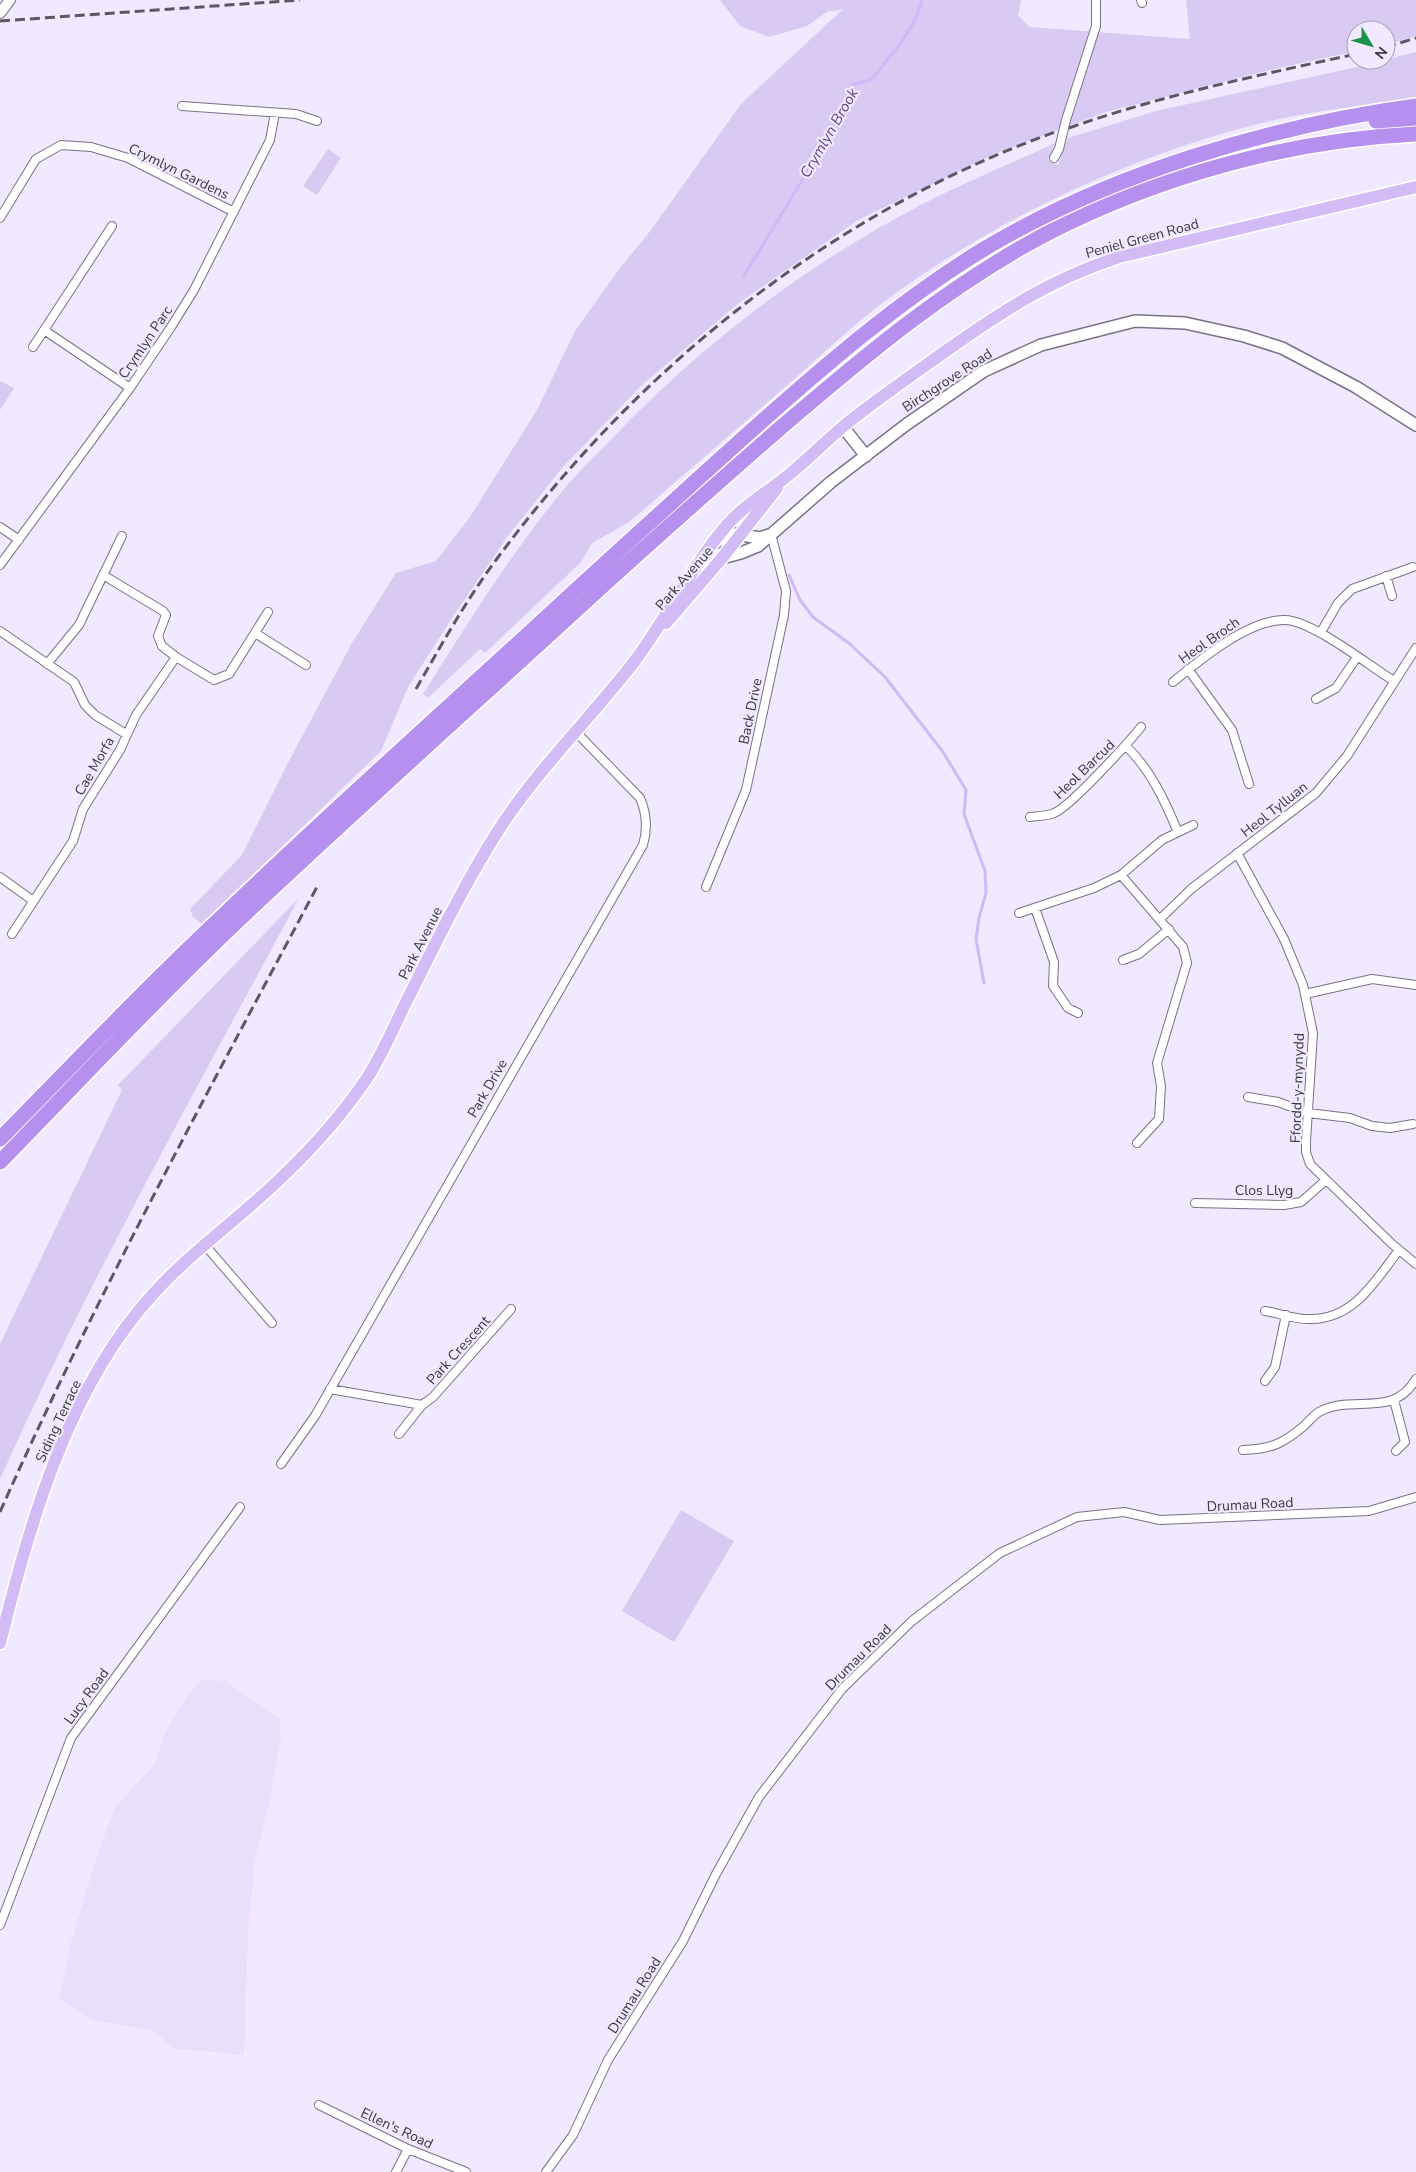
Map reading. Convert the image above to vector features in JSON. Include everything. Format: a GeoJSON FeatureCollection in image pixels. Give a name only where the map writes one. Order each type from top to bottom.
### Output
{"type":"FeatureCollection","features":[{"type":"Feature","properties":{"kind":"highway"},"geometry":{"type":"LineString","coordinates":[[0,1139],[208,929],[654,518],[791,395],[888,316],[986,248],[1093,194],[1153,170],[1214,150],[1292,130],[1360,114],[1416,106]]}},
{"type":"Feature","properties":{"kind":"highway"},"geometry":{"type":"LineString","coordinates":[[1292,130],[1416,118]]}},
{"type":"Feature","properties":{"kind":"highway"},"geometry":{"type":"LineString","coordinates":[[0,1162],[233,926],[664,529],[853,366],[899,330],[986,269],[1047,234],[1160,185],[1218,166],[1284,151],[1350,139],[1416,134]]}},
{"type":"Feature","properties":{"kind":"highway"},"geometry":{"type":"LineString","coordinates":[[1389,135],[1416,138]]}},
{"type":"Feature","properties":{"kind":"main road","name":"Peniel Green Road"},"geometry":{"type":"LineString","coordinates":[[714,543],[738,514],[882,396],[982,326],[1045,286],[1084,268],[1148,250],[1416,188]]}},
{"type":"Feature","properties":{"kind":"main road","name":"Birchgrove Road"},"geometry":{"type":"LineString","coordinates":[[722,558],[749,551],[797,510],[866,456],[958,388],[998,364],[1041,345],[1135,321],[1158,320],[1185,323],[1244,336],[1282,348],[1356,387],[1416,424]]}},
{"type":"Feature","properties":{"kind":"main road"},"geometry":{"type":"LineString","coordinates":[[843,427],[866,456]]}},
{"type":"Feature","properties":{"kind":"main road","name":"Peniel Green Road"},"geometry":{"type":"LineString","coordinates":[[741,535],[786,476]]}},
{"type":"Feature","properties":{"kind":"main road"},"geometry":{"type":"LineString","coordinates":[[714,543],[725,537],[741,535],[760,538],[771,534]]}},
{"type":"Feature","properties":{"kind":"main road","name":"Park Avenue"},"geometry":{"type":"LineString","coordinates":[[204,1244],[293,1165],[337,1120],[364,1082],[493,837],[509,814],[649,640],[741,535]]}},
{"type":"Feature","properties":{"kind":"main road","name":"Park Avenue"},"geometry":{"type":"LineString","coordinates":[[649,640],[674,599],[714,543]]}},
{"type":"Feature","properties":{"kind":"main road","name":"Siding Terrace"},"geometry":{"type":"LineString","coordinates":[[0,1643],[25,1544],[48,1479],[91,1384],[132,1319],[153,1293],[204,1244]]}},
{"type":"Feature","properties":{"kind":"street"},"geometry":{"type":"LineString","coordinates":[[1054,158],[1080,82],[1096,26],[1096,0]]}},
{"type":"Feature","properties":{"kind":"street"},"geometry":{"type":"LineString","coordinates":[[0,13],[9,1]]}},
{"type":"Feature","properties":{"kind":"street"},"geometry":{"type":"LineString","coordinates":[[182,106],[296,114],[318,121]]}},
{"type":"Feature","properties":{"kind":"street","name":"Crymlyn Parc"},"geometry":{"type":"LineString","coordinates":[[0,564],[130,388],[194,290],[270,140],[275,112]]}},
{"type":"Feature","properties":{"kind":"street","name":"Crymlyn Gardens"},"geometry":{"type":"LineString","coordinates":[[0,218],[36,159],[61,144],[91,146],[128,158],[234,212]]}},
{"type":"Feature","properties":{"kind":"street"},"geometry":{"type":"LineString","coordinates":[[33,347],[112,226]]}},
{"type":"Feature","properties":{"kind":"street"},"geometry":{"type":"LineString","coordinates":[[44,330],[130,388]]}},
{"type":"Feature","properties":{"kind":"street"},"geometry":{"type":"LineString","coordinates":[[0,527],[19,540]]}},
{"type":"Feature","properties":{"kind":"street","name":"Back Drive"},"geometry":{"type":"LineString","coordinates":[[706,887],[746,790],[784,615],[786,591],[771,534]]}},
{"type":"Feature","properties":{"kind":"street"},"geometry":{"type":"LineString","coordinates":[[47,664],[79,625],[122,536]]}},
{"type":"Feature","properties":{"kind":"street"},"geometry":{"type":"LineString","coordinates":[[1321,632],[1338,603],[1352,589],[1413,567]]}},
{"type":"Feature","properties":{"kind":"street"},"geometry":{"type":"LineString","coordinates":[[103,575],[166,615],[158,636],[162,646],[176,657],[214,680],[229,674],[268,612]]}},
{"type":"Feature","properties":{"kind":"street"},"geometry":{"type":"LineString","coordinates":[[1386,576],[1392,596]]}},
{"type":"Feature","properties":{"kind":"street","name":"Heol Broch"},"geometry":{"type":"LineString","coordinates":[[1173,682],[1188,669],[1252,625],[1285,620],[1321,632],[1394,682]]}},
{"type":"Feature","properties":{"kind":"street"},"geometry":{"type":"LineString","coordinates":[[0,631],[74,682],[84,705],[95,716],[126,734]]}},
{"type":"Feature","properties":{"kind":"street"},"geometry":{"type":"LineString","coordinates":[[255,633],[306,665]]}},
{"type":"Feature","properties":{"kind":"street","name":"Heol Tylluan"},"geometry":{"type":"LineString","coordinates":[[1160,919],[1191,888],[1316,794],[1347,756],[1416,648]]}},
{"type":"Feature","properties":{"kind":"street","name":"Cae Morfa"},"geometry":{"type":"LineString","coordinates":[[12,934],[32,900],[73,841],[83,809],[120,750],[136,715],[176,657]]}},
{"type":"Feature","properties":{"kind":"street"},"geometry":{"type":"LineString","coordinates":[[1316,699],[1336,688],[1357,657]]}},
{"type":"Feature","properties":{"kind":"street"},"geometry":{"type":"LineString","coordinates":[[1188,669],[1232,730],[1249,784]]}},
{"type":"Feature","properties":{"kind":"street","name":"Heol Barcud"},"geometry":{"type":"LineString","coordinates":[[1030,816],[1054,813],[1067,805],[1126,746],[1141,726]]}},
{"type":"Feature","properties":{"kind":"street","name":"Park Drive"},"geometry":{"type":"LineString","coordinates":[[281,1464],[315,1416],[643,845],[646,825],[645,810],[640,798],[576,732]]}},
{"type":"Feature","properties":{"kind":"street","name":"Heol Barcud"},"geometry":{"type":"LineString","coordinates":[[1126,746],[1135,755],[1166,802],[1177,830]]}},
{"type":"Feature","properties":{"kind":"street"},"geometry":{"type":"LineString","coordinates":[[1019,913],[1094,888],[1121,875],[1162,840],[1177,830],[1193,825]]}},
{"type":"Feature","properties":{"kind":"street","name":"Ffordd-y-mynydd"},"geometry":{"type":"LineString","coordinates":[[1237,853],[1284,939],[1305,994],[1313,1033],[1306,1152],[1310,1164],[1416,1264]]}},
{"type":"Feature","properties":{"kind":"street"},"geometry":{"type":"LineString","coordinates":[[1121,875],[1183,947],[1187,963],[1157,1063],[1161,1086],[1159,1119],[1137,1143]]}},
{"type":"Feature","properties":{"kind":"street"},"geometry":{"type":"LineString","coordinates":[[0,877],[32,900]]}},
{"type":"Feature","properties":{"kind":"street"},"geometry":{"type":"LineString","coordinates":[[1034,908],[1054,962],[1053,986],[1068,1008],[1078,1013]]}},
{"type":"Feature","properties":{"kind":"street"},"geometry":{"type":"LineString","coordinates":[[1124,960],[1139,954],[1169,929]]}},
{"type":"Feature","properties":{"kind":"street"},"geometry":{"type":"LineString","coordinates":[[1305,994],[1372,979],[1416,985]]}},
{"type":"Feature","properties":{"kind":"street"},"geometry":{"type":"LineString","coordinates":[[1248,1098],[1278,1102],[1308,1113],[1350,1118],[1381,1127],[1415,1124]]}},
{"type":"Feature","properties":{"kind":"street","name":"Clos Llyg"},"geometry":{"type":"LineString","coordinates":[[1195,1203],[1284,1205],[1301,1202],[1326,1180]]}},
{"type":"Feature","properties":{"kind":"street"},"geometry":{"type":"LineString","coordinates":[[204,1244],[272,1322]]}},
{"type":"Feature","properties":{"kind":"street"},"geometry":{"type":"LineString","coordinates":[[1265,1311],[1310,1320],[1334,1317],[1358,1302],[1399,1250]]}},
{"type":"Feature","properties":{"kind":"street","name":"Park Crescent"},"geometry":{"type":"LineString","coordinates":[[400,1434],[422,1405],[433,1397],[511,1309]]}},
{"type":"Feature","properties":{"kind":"street"},"geometry":{"type":"LineString","coordinates":[[1265,1381],[1275,1367],[1286,1315]]}},
{"type":"Feature","properties":{"kind":"street"},"geometry":{"type":"LineString","coordinates":[[1243,1450],[1267,1449],[1288,1440],[1319,1412],[1334,1407],[1382,1404],[1394,1400],[1411,1388],[1416,1379]]}},
{"type":"Feature","properties":{"kind":"street"},"geometry":{"type":"LineString","coordinates":[[330,1389],[422,1405]]}},
{"type":"Feature","properties":{"kind":"street"},"geometry":{"type":"LineString","coordinates":[[1394,1400],[1405,1442],[1396,1451]]}},
{"type":"Feature","properties":{"kind":"street","name":"Drumau Road"},"geometry":{"type":"LineString","coordinates":[[546,2172],[573,2135],[608,2060],[683,1941],[716,1874],[737,1841],[759,1796],[842,1689],[926,1610],[1000,1553],[1077,1517],[1124,1512],[1160,1520],[1369,1511],[1416,1497]]}},
{"type":"Feature","properties":{"kind":"street","name":"Lucy Road"},"geometry":{"type":"LineString","coordinates":[[0,1925],[71,1738],[240,1507]]}},
{"type":"Feature","properties":{"kind":"street","name":"Ellen's Road"},"geometry":{"type":"LineString","coordinates":[[319,2104],[408,2149],[466,2172]]}},
{"type":"Feature","properties":{"kind":"street"},"geometry":{"type":"LineString","coordinates":[[396,2172],[408,2149]]}},
{"type":"Feature","properties":{"kind":"shaded area"},"geometry":{"type":"Polygon","coordinates":[[[720,0],[1021,0],[1018,16],[1030,27],[1190,39],[1186,0],[1416,0],[1416,36],[1396,42],[1396,20],[1346,20],[1346,53],[1261,72],[1106,112],[997,153],[858,220],[739,303],[642,385],[562,468],[508,536],[454,615],[408,687],[381,751],[202,924],[193,917],[190,909],[242,855],[289,761],[352,643],[396,573],[436,561],[470,517],[537,410],[575,331],[617,272],[651,230],[741,104],[843,9],[827,12],[807,26],[769,37],[740,26],[720,0]]]}},
{"type":"Feature","properties":{"kind":"shaded area"},"geometry":{"type":"Polygon","coordinates":[[[1416,52],[1416,99],[1289,117],[1234,130],[1179,147],[1124,168],[1017,218],[917,278],[851,328],[629,522],[592,543],[581,562],[485,653],[480,649],[428,698],[423,694],[508,563],[545,513],[579,472],[640,410],[714,343],[752,312],[833,256],[919,206],[1055,143],[1048,160],[1058,165],[1068,138],[1156,111],[1346,69],[1396,70],[1396,57],[1416,52]]]}},
{"type":"Feature","properties":{"kind":"shaded area"},"geometry":{"type":"Polygon","coordinates":[[[328,149],[341,158],[317,195],[303,186],[328,149]]]}},
{"type":"Feature","properties":{"kind":"shaded area"},"geometry":{"type":"Polygon","coordinates":[[[0,381],[14,388],[0,410],[0,381]]]}},
{"type":"Feature","properties":{"kind":"shaded area"},"geometry":{"type":"Polygon","coordinates":[[[299,898],[107,1258],[34,1405],[0,1479],[0,1344],[122,1090],[118,1085],[299,898]]]}},
{"type":"Feature","properties":{"kind":"shaded area"},"geometry":{"type":"Polygon","coordinates":[[[681,1510],[734,1541],[674,1642],[622,1611],[681,1510]]]}},
{"type":"Feature","properties":{"kind":"shaded area"},"geometry":{"type":"Polygon","coordinates":[[[201,1680],[227,1681],[243,1695],[279,1718],[281,1739],[268,1809],[255,1858],[248,1932],[244,2055],[172,2048],[155,2031],[93,2020],[59,1999],[71,1942],[96,1859],[115,1807],[155,1764],[164,1734],[188,1695],[201,1680]]]}},
{"type":"Feature","properties":{"kind":"waterway","name":"Crymlyn Brook"},"geometry":{"type":"LineString","coordinates":[[744,276],[818,154],[854,84],[871,80],[886,62],[914,22],[922,0]]}},
{"type":"Feature","properties":{"kind":"waterway"},"geometry":{"type":"LineString","coordinates":[[789,575],[800,600],[813,617],[850,644],[885,677],[943,752],[966,790],[964,814],[985,871],[986,893],[979,918],[976,939],[984,983]]}},
{"type":"Feature","properties":{"kind":"railway"},"geometry":{"type":"LineString","coordinates":[[0,21],[300,0]]}},
{"type":"Feature","properties":{"kind":"railway"},"geometry":{"type":"LineString","coordinates":[[1396,44],[1416,38]]}},
{"type":"Feature","properties":{"kind":"railway"},"geometry":{"type":"LineString","coordinates":[[1069,128],[1140,105],[1346,56]]}},
{"type":"Feature","properties":{"kind":"railway"},"geometry":{"type":"LineString","coordinates":[[416,689],[446,636],[490,568],[557,483],[617,418],[681,357],[749,301],[821,250],[897,204],[976,164],[1058,131]]}},
{"type":"Feature","properties":{"kind":"railway"},"geometry":{"type":"LineString","coordinates":[[0,1512],[36,1432],[113,1274],[318,885]]}}]}
